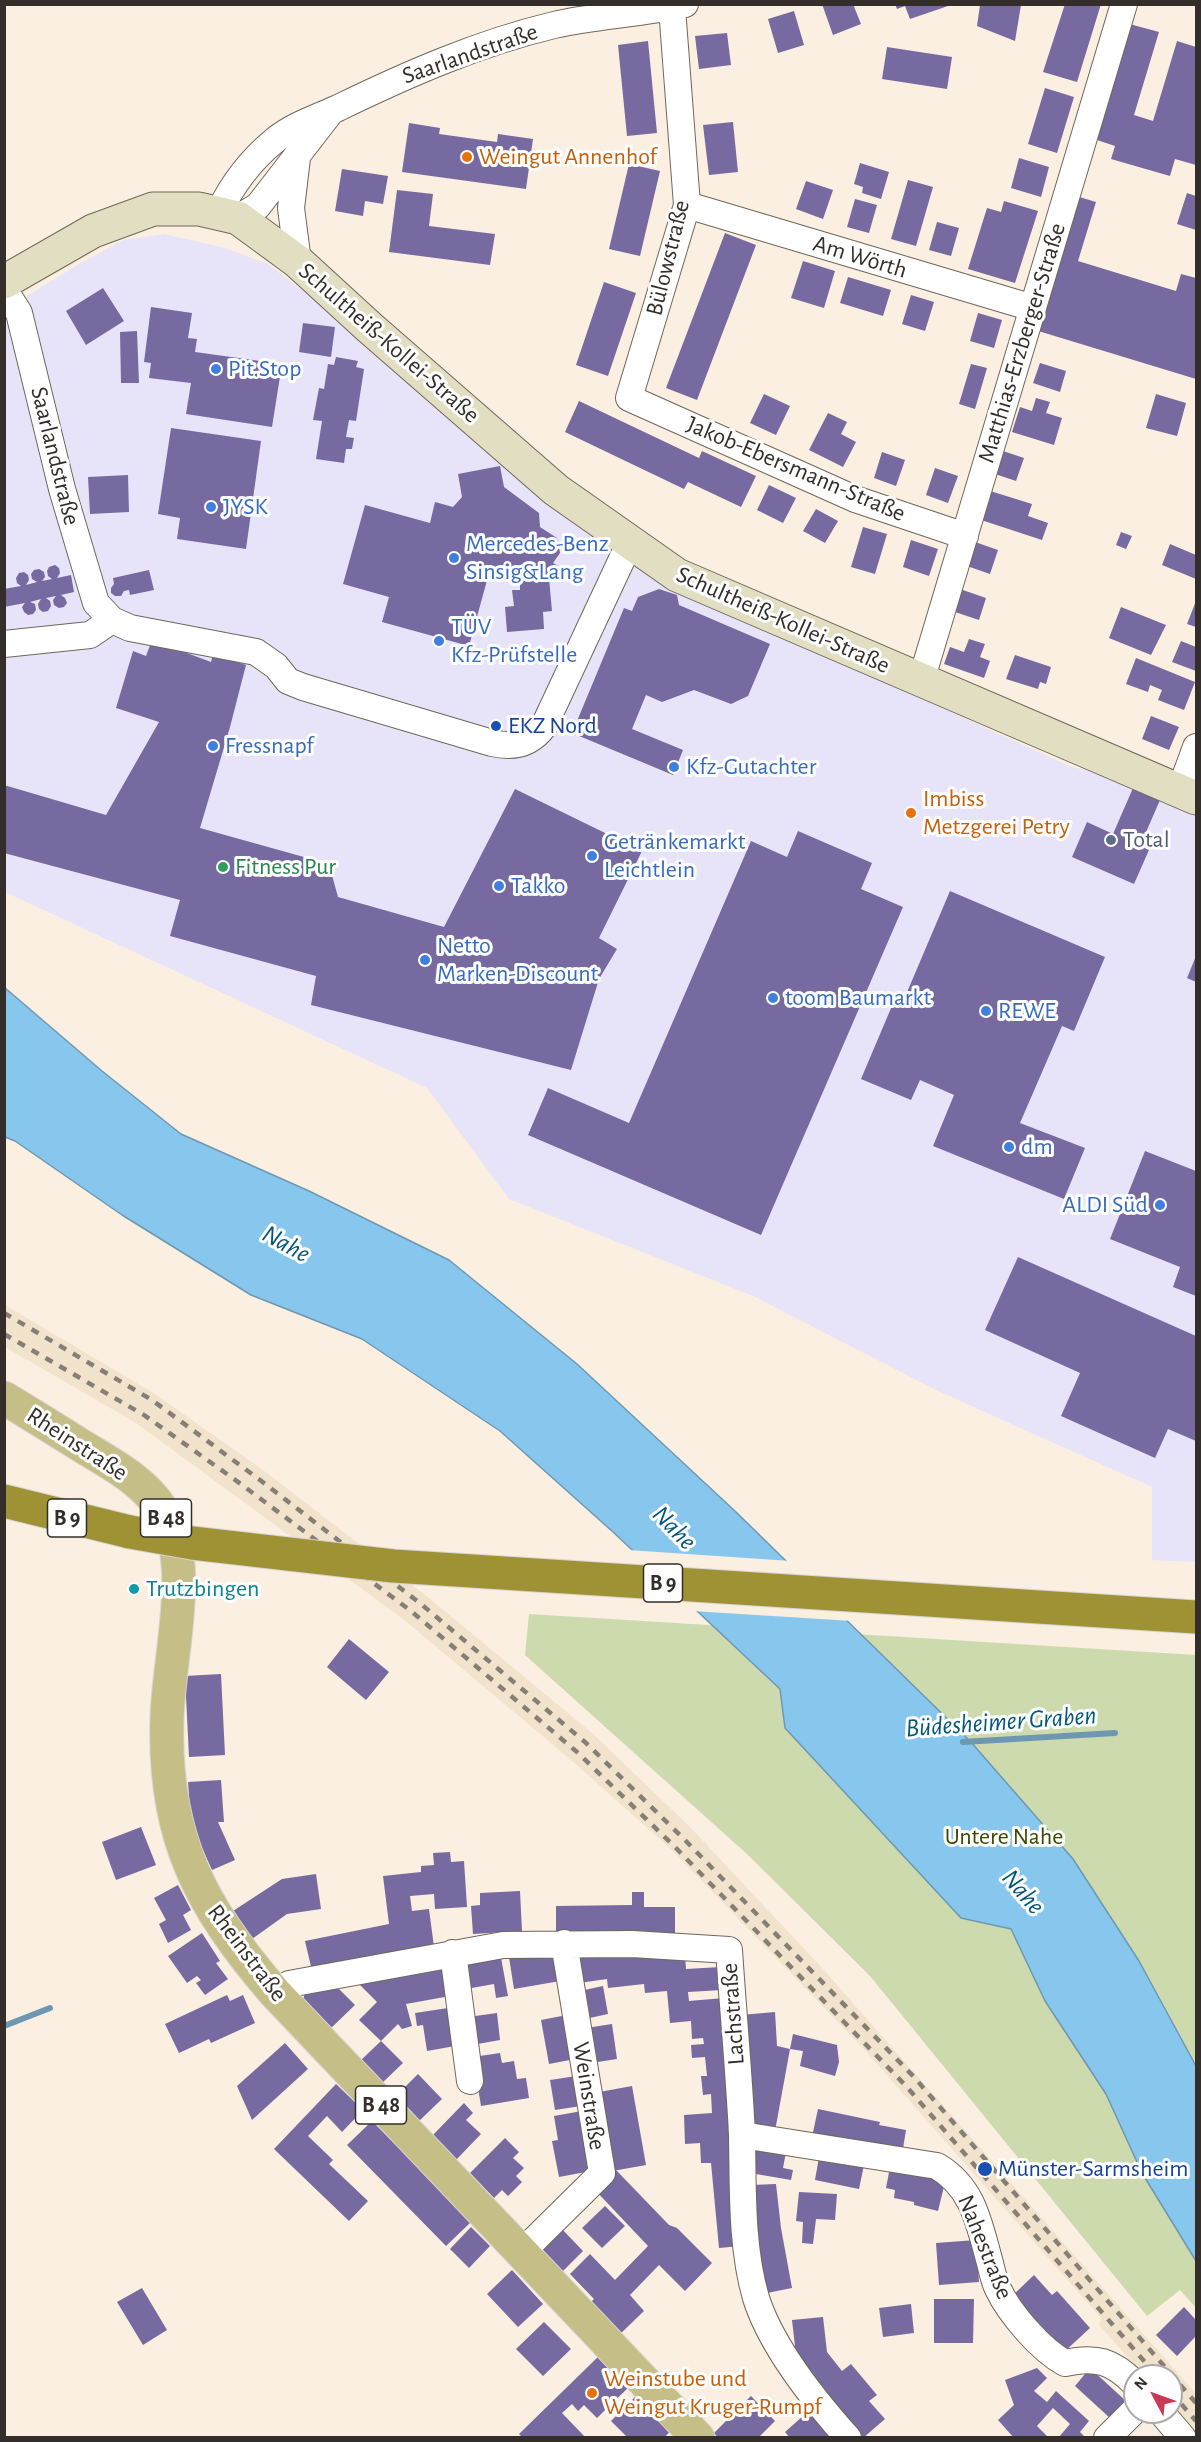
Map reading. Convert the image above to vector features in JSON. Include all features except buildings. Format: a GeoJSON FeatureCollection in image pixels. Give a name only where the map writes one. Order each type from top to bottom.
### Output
{"type":"FeatureCollection","features":[{"type":"Feature","properties":{"kind":"highway","name":"B 9"},"geometry":{"type":"LineString","coordinates":[[4,1501],[130,1532],[203,1545],[393,1566],[1197,1617]]}},
{"type":"Feature","properties":{"kind":"main road"},"geometry":{"type":"LineString","coordinates":[[4,282],[93,231],[122,219],[162,209],[200,209],[229,215]]}},
{"type":"Feature","properties":{"kind":"main road","name":"Schultheiß-Kollei-Straße"},"geometry":{"type":"LineString","coordinates":[[229,215],[298,262],[556,490],[676,575],[1188,794]]}},
{"type":"Feature","properties":{"kind":"main road","name":"Rheinstraße"},"geometry":{"type":"LineString","coordinates":[[4,1398],[123,1471],[148,1493],[162,1510],[175,1537],[180,1573],[166,1718],[167,1766],[173,1811],[184,1850],[203,1896],[240,1953],[275,1993],[698,2438]]}},
{"type":"Feature","properties":{"kind":"street","name":"Matthias-Erzberger-Straße"},"geometry":{"type":"LineString","coordinates":[[921,681],[1124,4]]}},
{"type":"Feature","properties":{"kind":"street","name":"Saarlandstraße"},"geometry":{"type":"LineString","coordinates":[[332,111],[258,206],[229,215],[227,195],[243,173],[274,141],[292,128],[394,81],[484,44],[556,25],[678,6]]}},
{"type":"Feature","properties":{"kind":"street","name":"Bülowstraße"},"geometry":{"type":"LineString","coordinates":[[629,398],[687,205],[678,6]]}},
{"type":"Feature","properties":{"kind":"street"},"geometry":{"type":"LineString","coordinates":[[298,155],[291,208],[298,262]]}},
{"type":"Feature","properties":{"kind":"street","name":"Am Wörth"},"geometry":{"type":"LineString","coordinates":[[687,205],[1033,308]]}},
{"type":"Feature","properties":{"kind":"street","name":"Saarlandstraße"},"geometry":{"type":"LineString","coordinates":[[4,289],[20,313],[62,489],[96,603],[112,620]]}},
{"type":"Feature","properties":{"kind":"street","name":"Jakob-Ebersmann-Straße"},"geometry":{"type":"LineString","coordinates":[[629,398],[855,499],[965,536]]}},
{"type":"Feature","properties":{"kind":"street"},"geometry":{"type":"LineString","coordinates":[[4,644],[90,635],[112,620],[130,628],[256,652],[276,666],[288,681],[303,687],[503,746],[523,744],[537,735],[544,726],[630,542]]}},
{"type":"Feature","properties":{"kind":"street"},"geometry":{"type":"LineString","coordinates":[[1188,794],[1197,747]]}},
{"type":"Feature","properties":{"kind":"street","name":"Weinstraße"},"geometry":{"type":"LineString","coordinates":[[521,2253],[602,2173],[564,1943]]}},
{"type":"Feature","properties":{"kind":"street","name":"Lachstraße"},"geometry":{"type":"LineString","coordinates":[[275,1993],[289,1984],[504,1945],[632,1944],[729,1950],[742,2135],[745,2227],[756,2298],[770,2330],[804,2384],[848,2438]]}},
{"type":"Feature","properties":{"kind":"street"},"geometry":{"type":"LineString","coordinates":[[453,1953],[470,2081]]}},
{"type":"Feature","properties":{"kind":"street","name":"Nahestraße"},"geometry":{"type":"LineString","coordinates":[[742,2135],[937,2166],[950,2174],[961,2185],[978,2215],[997,2288],[1013,2312],[1051,2355],[1065,2363],[1085,2358],[1118,2367],[1123,2372]]}},
{"type":"Feature","properties":{"kind":"street"},"geometry":{"type":"LineString","coordinates":[[1107,2438],[1123,2422]]}},
{"type":"Feature","properties":{"kind":"street"},"geometry":{"type":"LineString","coordinates":[[1171,2424],[1183,2438]]}},
{"type":"Feature","properties":{"kind":"shaded area"},"geometry":{"type":"Polygon","coordinates":[[[164,234],[225,248],[268,264],[345,324],[547,500],[860,671],[1072,767],[1095,772],[1196,816],[1196,1562],[1152,1560],[1152,1487],[938,1391],[753,1296],[509,1199],[427,1088],[5,892],[4,310],[123,240],[164,234]]]}},
{"type":"Feature","properties":{"kind":"shaded area"},"geometry":{"type":"Polygon","coordinates":[[[5,1305],[155,1394],[267,1473],[429,1598],[592,1733],[690,1827],[824,1970],[1170,2364],[1133,2364],[1099,2325],[1101,2318],[864,2049],[672,1850],[571,1760],[403,1619],[136,1423],[5,1347],[5,1305]]]}},
{"type":"Feature","properties":{"kind":"shaded area"},"geometry":{"type":"Polygon","coordinates":[[[1183,2379],[1196,2394],[1196,2435],[1183,2420],[1183,2379]]]}},
{"type":"Feature","properties":{"kind":"green space","name":"Untere Nahe"},"geometry":{"type":"Polygon","coordinates":[[[529,1614],[1196,1655],[1196,2308],[1180,2290],[1147,2316],[870,1976],[747,1854],[525,1655],[529,1614]]]}},
{"type":"Feature","properties":{"kind":"water","name":"Nahe"},"geometry":{"type":"Polygon","coordinates":[[[4,987],[102,1071],[181,1134],[309,1191],[449,1260],[577,1364],[736,1512],[970,1741],[1073,1859],[1139,1961],[1196,2066],[1196,2261],[1142,2173],[1106,2094],[1045,2001],[1011,1929],[961,1918],[785,1728],[780,1689],[613,1532],[500,1431],[362,1339],[251,1295],[122,1215],[15,1141],[5,1137],[4,987]]]}},
{"type":"Feature","properties":{"kind":"pier"},"geometry":{"type":"Polygon","coordinates":[[[628,1550],[791,1561],[852,1621],[692,1611],[628,1550]]]}},
{"type":"Feature","properties":{"kind":"waterway","name":"Büdesheimer Graben"},"geometry":{"type":"LineString","coordinates":[[963,1742],[1115,1733]]}},
{"type":"Feature","properties":{"kind":"waterway"},"geometry":{"type":"LineString","coordinates":[[4,2026],[50,2008]]}},
{"type":"Feature","properties":{"kind":"railway"},"geometry":{"type":"LineString","coordinates":[[4,1313],[152,1400],[421,1604],[585,1742],[684,1839],[914,2077],[1196,2403]]}},
{"type":"Feature","properties":{"kind":"railway"},"geometry":{"type":"LineString","coordinates":[[4,1334],[144,1415],[234,1479],[411,1611],[577,1752],[675,1847],[906,2086],[1147,2364]]}},
{"type":"Feature","properties":{"kind":"railway"},"geometry":{"type":"LineString","coordinates":[[1183,2406],[1196,2421]]}},
{"type":"Feature","properties":{"kind":"place","name":"Weingut Annenhof"},"geometry":{"type":"Point","coordinates":[467,157]}},
{"type":"Feature","properties":{"kind":"place","name":"Pit.Stop"},"geometry":{"type":"Point","coordinates":[216,369]}},
{"type":"Feature","properties":{"kind":"place","name":"JYSK"},"geometry":{"type":"Point","coordinates":[211,507]}},
{"type":"Feature","properties":{"kind":"place","name":"Mercedes-Benz Sinsig&Lang"},"geometry":{"type":"Point","coordinates":[454,558]}},
{"type":"Feature","properties":{"kind":"place","name":"TÜV Kfz-Prüfstelle"},"geometry":{"type":"Point","coordinates":[439,641]}},
{"type":"Feature","properties":{"kind":"place","name":"EKZ Nord"},"geometry":{"type":"Point","coordinates":[496,726]}},
{"type":"Feature","properties":{"kind":"place","name":"Fressnapf"},"geometry":{"type":"Point","coordinates":[213,746]}},
{"type":"Feature","properties":{"kind":"place","name":"Kfz-Gutachter"},"geometry":{"type":"Point","coordinates":[674,767]}},
{"type":"Feature","properties":{"kind":"place","name":"Imbiss Metzgerei Petry"},"geometry":{"type":"Point","coordinates":[911,813]}},
{"type":"Feature","properties":{"kind":"place","name":"Total"},"geometry":{"type":"Point","coordinates":[1111,840]}},
{"type":"Feature","properties":{"kind":"place","name":"Getränkemarkt Leichtlein"},"geometry":{"type":"Point","coordinates":[592,856]}},
{"type":"Feature","properties":{"kind":"place","name":"Fitness Pur"},"geometry":{"type":"Point","coordinates":[223,867]}},
{"type":"Feature","properties":{"kind":"place","name":"Takko"},"geometry":{"type":"Point","coordinates":[499,886]}},
{"type":"Feature","properties":{"kind":"place","name":"Netto Marken-Discount"},"geometry":{"type":"Point","coordinates":[425,960]}},
{"type":"Feature","properties":{"kind":"place","name":"toom Baumarkt"},"geometry":{"type":"Point","coordinates":[773,998]}},
{"type":"Feature","properties":{"kind":"place","name":"REWE"},"geometry":{"type":"Point","coordinates":[986,1011]}},
{"type":"Feature","properties":{"kind":"place","name":"dm"},"geometry":{"type":"Point","coordinates":[1009,1147]}},
{"type":"Feature","properties":{"kind":"place","name":"ALDI Süd"},"geometry":{"type":"Point","coordinates":[1160,1205]}},
{"type":"Feature","properties":{"kind":"place","name":"Trutzbingen"},"geometry":{"type":"Point","coordinates":[134,1589]}},
{"type":"Feature","properties":{"kind":"place","name":"Münster-Sarmsheim"},"geometry":{"type":"Point","coordinates":[985,2169]}},
{"type":"Feature","properties":{"kind":"place","name":"Weinstube und Weingut Kruger-Rumpf"},"geometry":{"type":"Point","coordinates":[592,2393]}}]}
